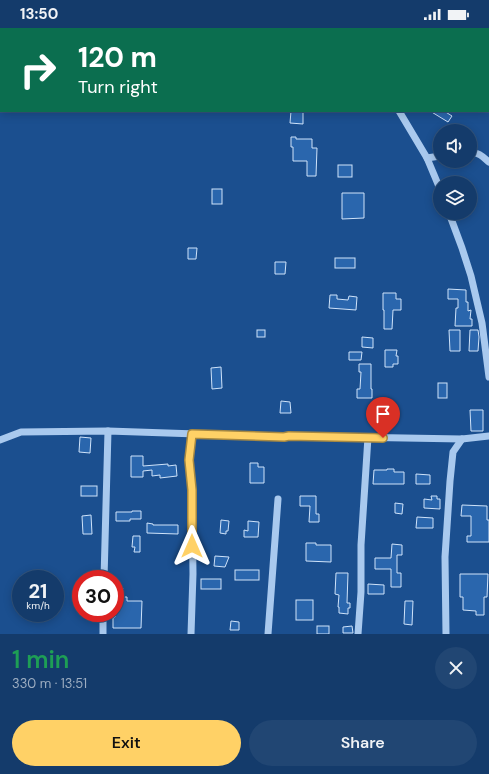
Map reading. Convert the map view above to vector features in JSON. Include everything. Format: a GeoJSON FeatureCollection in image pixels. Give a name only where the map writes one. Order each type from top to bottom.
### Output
{"type":"FeatureCollection","features":[{"type":"Feature","properties":{"kind":"street"},"geometry":{"type":"LineString","coordinates":[[400,112],[427,158],[435,176]]}},
{"type":"Feature","properties":{"kind":"street"},"geometry":{"type":"LineString","coordinates":[[477,153],[489,162]]}},
{"type":"Feature","properties":{"kind":"street"},"geometry":{"type":"LineString","coordinates":[[427,158],[433,157]]}},
{"type":"Feature","properties":{"kind":"street"},"geometry":{"type":"LineString","coordinates":[[452,220],[486,323],[489,377]]}},
{"type":"Feature","properties":{"kind":"street"},"geometry":{"type":"LineString","coordinates":[[104,570],[108,431]]}},
{"type":"Feature","properties":{"kind":"street"},"geometry":{"type":"LineString","coordinates":[[0,440],[21,432],[108,431],[284,437],[462,439],[489,436]]}},
{"type":"Feature","properties":{"kind":"street"},"geometry":{"type":"LineString","coordinates":[[191,634],[193,574],[192,490],[189,460],[192,434]]}},
{"type":"Feature","properties":{"kind":"street"},"geometry":{"type":"LineString","coordinates":[[358,634],[361,592],[361,545],[368,437]]}},
{"type":"Feature","properties":{"kind":"street"},"geometry":{"type":"LineString","coordinates":[[446,634],[445,558],[450,482],[454,452],[462,439]]}},
{"type":"Feature","properties":{"kind":"street"},"geometry":{"type":"LineString","coordinates":[[268,634],[278,499]]}},
{"type":"Feature","properties":{"kind":"street"},"geometry":{"type":"LineString","coordinates":[[103,622],[103,634]]}},
{"type":"Feature","properties":{"kind":"building"},"geometry":{"type":"Polygon","coordinates":[[[291,112],[303,112],[303,124],[290,123],[291,112]]]}},
{"type":"Feature","properties":{"kind":"building"},"geometry":{"type":"Polygon","coordinates":[[[432,112],[446,112],[452,116],[448,122],[432,112]]]}},
{"type":"Feature","properties":{"kind":"building"},"geometry":{"type":"Polygon","coordinates":[[[291,137],[296,137],[296,139],[312,139],[312,148],[317,148],[316,176],[307,176],[307,161],[293,161],[291,137]]]}},
{"type":"Feature","properties":{"kind":"building"},"geometry":{"type":"Polygon","coordinates":[[[338,165],[352,165],[352,177],[338,177],[338,165]]]}},
{"type":"Feature","properties":{"kind":"building"},"geometry":{"type":"Polygon","coordinates":[[[212,189],[222,189],[222,204],[212,204],[212,189]]]}},
{"type":"Feature","properties":{"kind":"building"},"geometry":{"type":"Polygon","coordinates":[[[342,193],[364,193],[364,218],[342,219],[342,193]]]}},
{"type":"Feature","properties":{"kind":"building"},"geometry":{"type":"Polygon","coordinates":[[[188,248],[197,248],[196,259],[188,259],[188,248]]]}},
{"type":"Feature","properties":{"kind":"building"},"geometry":{"type":"Polygon","coordinates":[[[335,258],[355,258],[355,268],[335,268],[335,258]]]}},
{"type":"Feature","properties":{"kind":"building"},"geometry":{"type":"Polygon","coordinates":[[[275,262],[286,262],[285,274],[275,274],[275,262]]]}},
{"type":"Feature","properties":{"kind":"building"},"geometry":{"type":"Polygon","coordinates":[[[448,289],[466,290],[466,302],[468,302],[468,311],[471,310],[470,319],[472,319],[472,326],[455,326],[458,299],[448,299],[448,289]]]}},
{"type":"Feature","properties":{"kind":"building"},"geometry":{"type":"Polygon","coordinates":[[[383,293],[396,293],[396,299],[401,299],[401,310],[393,310],[392,329],[384,329],[383,293]]]}},
{"type":"Feature","properties":{"kind":"building"},"geometry":{"type":"Polygon","coordinates":[[[330,295],[337,295],[337,299],[348,300],[349,296],[357,297],[356,310],[329,308],[330,295]]]}},
{"type":"Feature","properties":{"kind":"building"},"geometry":{"type":"Polygon","coordinates":[[[257,330],[265,330],[265,337],[257,337],[257,330]]]}},
{"type":"Feature","properties":{"kind":"building"},"geometry":{"type":"Polygon","coordinates":[[[449,330],[460,330],[460,351],[450,351],[449,330]]]}},
{"type":"Feature","properties":{"kind":"building"},"geometry":{"type":"Polygon","coordinates":[[[470,330],[478,330],[478,351],[469,351],[470,330]]]}},
{"type":"Feature","properties":{"kind":"building"},"geometry":{"type":"Polygon","coordinates":[[[362,337],[373,338],[373,348],[362,347],[362,337]]]}},
{"type":"Feature","properties":{"kind":"building"},"geometry":{"type":"Polygon","coordinates":[[[385,350],[397,350],[396,356],[398,356],[398,364],[393,364],[393,367],[385,367],[385,350]]]}},
{"type":"Feature","properties":{"kind":"building"},"geometry":{"type":"Polygon","coordinates":[[[349,352],[362,352],[361,360],[349,360],[349,352]]]}},
{"type":"Feature","properties":{"kind":"building"},"geometry":{"type":"Polygon","coordinates":[[[359,364],[371,364],[372,398],[357,398],[357,389],[360,389],[361,372],[359,372],[359,364]]]}},
{"type":"Feature","properties":{"kind":"building"},"geometry":{"type":"Polygon","coordinates":[[[221,367],[222,388],[212,389],[211,368],[221,367]]]}},
{"type":"Feature","properties":{"kind":"building"},"geometry":{"type":"Polygon","coordinates":[[[438,383],[447,383],[447,398],[438,398],[438,383]]]}},
{"type":"Feature","properties":{"kind":"building"},"geometry":{"type":"Polygon","coordinates":[[[281,401],[290,402],[291,413],[280,413],[281,401]]]}},
{"type":"Feature","properties":{"kind":"building"},"geometry":{"type":"Polygon","coordinates":[[[376,405],[392,405],[392,417],[376,418],[376,405]]]}},
{"type":"Feature","properties":{"kind":"building"},"geometry":{"type":"Polygon","coordinates":[[[470,410],[483,410],[483,431],[471,431],[470,410]]]}},
{"type":"Feature","properties":{"kind":"building"},"geometry":{"type":"Polygon","coordinates":[[[80,437],[91,438],[90,453],[79,452],[80,437]]]}},
{"type":"Feature","properties":{"kind":"building"},"geometry":{"type":"Polygon","coordinates":[[[131,456],[143,456],[143,466],[168,464],[168,466],[176,465],[177,476],[160,478],[160,475],[152,476],[152,470],[143,471],[143,477],[131,477],[131,456]]]}},
{"type":"Feature","properties":{"kind":"building"},"geometry":{"type":"Polygon","coordinates":[[[250,463],[258,463],[258,467],[264,467],[264,483],[250,483],[250,463]]]}},
{"type":"Feature","properties":{"kind":"building"},"geometry":{"type":"Polygon","coordinates":[[[394,469],[394,472],[404,472],[404,484],[373,484],[374,470],[394,469]]]}},
{"type":"Feature","properties":{"kind":"building"},"geometry":{"type":"Polygon","coordinates":[[[416,474],[430,475],[430,484],[416,484],[416,474]]]}},
{"type":"Feature","properties":{"kind":"building"},"geometry":{"type":"Polygon","coordinates":[[[81,486],[97,486],[97,496],[81,496],[81,486]]]}},
{"type":"Feature","properties":{"kind":"building"},"geometry":{"type":"Polygon","coordinates":[[[300,496],[316,496],[316,514],[319,514],[319,522],[309,522],[310,506],[300,506],[300,496]]]}},
{"type":"Feature","properties":{"kind":"building"},"geometry":{"type":"Polygon","coordinates":[[[431,496],[437,496],[437,499],[440,499],[440,509],[424,508],[424,499],[432,500],[431,496]]]}},
{"type":"Feature","properties":{"kind":"building"},"geometry":{"type":"Polygon","coordinates":[[[395,503],[403,504],[402,514],[395,513],[395,503]]]}},
{"type":"Feature","properties":{"kind":"building"},"geometry":{"type":"Polygon","coordinates":[[[462,505],[487,506],[487,520],[489,520],[489,542],[467,542],[467,536],[471,536],[471,516],[461,516],[462,505]]]}},
{"type":"Feature","properties":{"kind":"building"},"geometry":{"type":"Polygon","coordinates":[[[141,511],[141,519],[116,521],[116,512],[141,511]]]}},
{"type":"Feature","properties":{"kind":"building"},"geometry":{"type":"Polygon","coordinates":[[[91,515],[92,534],[83,534],[82,516],[91,515]]]}},
{"type":"Feature","properties":{"kind":"building"},"geometry":{"type":"Polygon","coordinates":[[[417,517],[433,518],[433,528],[416,528],[417,517]]]}},
{"type":"Feature","properties":{"kind":"building"},"geometry":{"type":"Polygon","coordinates":[[[221,520],[229,521],[228,531],[226,531],[226,534],[220,533],[221,520]]]}},
{"type":"Feature","properties":{"kind":"building"},"geometry":{"type":"Polygon","coordinates":[[[248,521],[259,522],[258,537],[244,537],[244,530],[248,531],[248,521]]]}},
{"type":"Feature","properties":{"kind":"building"},"geometry":{"type":"Polygon","coordinates":[[[147,523],[153,525],[178,525],[178,534],[147,533],[147,523]]]}},
{"type":"Feature","properties":{"kind":"building"},"geometry":{"type":"Polygon","coordinates":[[[133,536],[140,536],[140,552],[134,552],[135,547],[132,547],[133,536]]]}},
{"type":"Feature","properties":{"kind":"building"},"geometry":{"type":"Polygon","coordinates":[[[306,543],[331,545],[331,562],[306,561],[306,543]]]}},
{"type":"Feature","properties":{"kind":"building"},"geometry":{"type":"Polygon","coordinates":[[[392,544],[402,545],[402,555],[397,555],[397,573],[401,573],[401,587],[391,587],[391,569],[375,569],[375,558],[391,558],[392,544]]]}},
{"type":"Feature","properties":{"kind":"building"},"geometry":{"type":"Polygon","coordinates":[[[215,556],[229,557],[225,567],[214,566],[215,556]]]}},
{"type":"Feature","properties":{"kind":"building"},"geometry":{"type":"Polygon","coordinates":[[[235,570],[259,570],[259,580],[235,580],[235,570]]]}},
{"type":"Feature","properties":{"kind":"building"},"geometry":{"type":"Polygon","coordinates":[[[336,573],[348,573],[347,603],[350,603],[350,608],[348,608],[348,614],[339,613],[339,595],[335,594],[336,573]]]}},
{"type":"Feature","properties":{"kind":"building"},"geometry":{"type":"Polygon","coordinates":[[[460,574],[488,574],[487,597],[484,597],[484,615],[476,615],[476,611],[463,610],[463,597],[460,597],[460,574]]]}},
{"type":"Feature","properties":{"kind":"building"},"geometry":{"type":"Polygon","coordinates":[[[201,579],[221,579],[221,589],[201,589],[201,579]]]}},
{"type":"Feature","properties":{"kind":"building"},"geometry":{"type":"Polygon","coordinates":[[[368,584],[384,585],[384,594],[368,594],[368,584]]]}},
{"type":"Feature","properties":{"kind":"building"},"geometry":{"type":"Polygon","coordinates":[[[124,597],[127,597],[127,601],[142,601],[141,628],[113,628],[113,622],[124,622],[124,597]]]}},
{"type":"Feature","properties":{"kind":"building"},"geometry":{"type":"Polygon","coordinates":[[[296,600],[313,600],[313,620],[296,620],[296,600]]]}},
{"type":"Feature","properties":{"kind":"building"},"geometry":{"type":"Polygon","coordinates":[[[405,601],[413,601],[412,625],[404,624],[405,601]]]}},
{"type":"Feature","properties":{"kind":"building"},"geometry":{"type":"Polygon","coordinates":[[[231,621],[239,622],[239,630],[230,630],[231,621]]]}},
{"type":"Feature","properties":{"kind":"building"},"geometry":{"type":"Polygon","coordinates":[[[317,626],[329,626],[329,634],[317,634],[317,626]]]}},
{"type":"Feature","properties":{"kind":"building"},"geometry":{"type":"Polygon","coordinates":[[[352,626],[353,633],[343,633],[343,627],[352,626]]]}},
{"type":"Feature","properties":{"kind":"route"},"geometry":{"type":"LineString","coordinates":[[192,546],[192,490],[189,460],[192,434],[383,438]]}}]}
